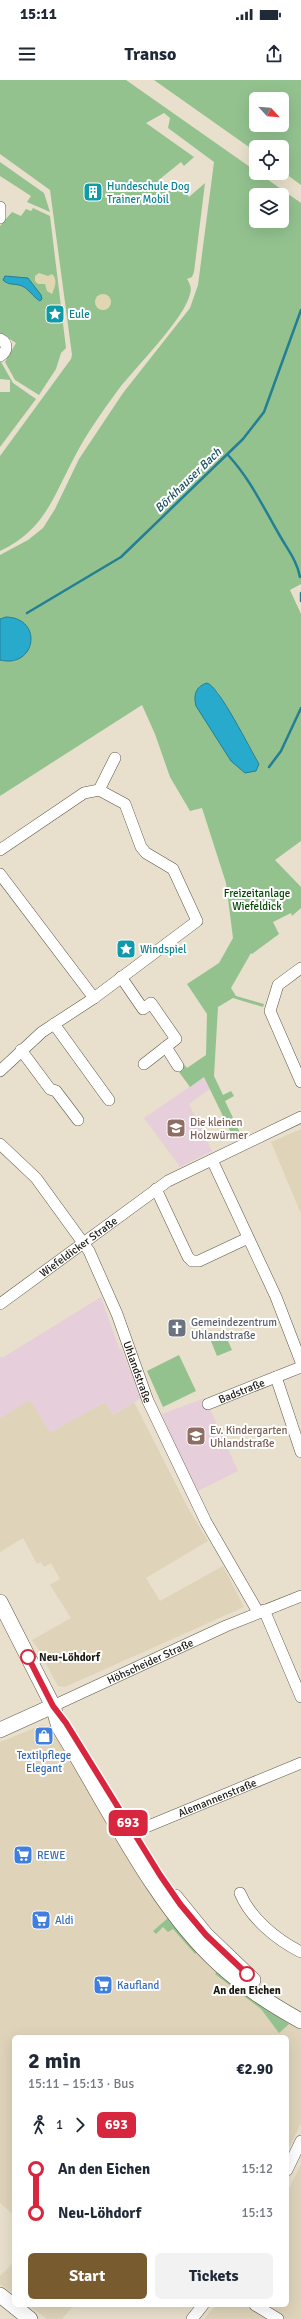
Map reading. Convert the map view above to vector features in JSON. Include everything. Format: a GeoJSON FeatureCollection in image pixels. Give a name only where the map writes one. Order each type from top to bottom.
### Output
{"type":"FeatureCollection","features":[{"type":"Feature","properties":{"kind":"main road"},"geometry":{"type":"LineString","coordinates":[[0,1602],[53,1706],[66,1723],[164,1881],[206,1935],[249,1977],[301,2010]]}},
{"type":"Feature","properties":{"kind":"main road"},"geometry":{"type":"LineString","coordinates":[[53,1706],[59,1727],[143,1867],[172,1910],[219,1964],[276,2007],[301,2021]]}},
{"type":"Feature","properties":{"kind":"main road","name":"Höhscheider Straße"},"geometry":{"type":"LineString","coordinates":[[0,1730],[53,1706]]}},
{"type":"Feature","properties":{"kind":"main road"},"geometry":{"type":"LineString","coordinates":[[1,2298],[12,2306]]}},
{"type":"Feature","properties":{"kind":"main road"},"geometry":{"type":"LineString","coordinates":[[13,2307],[30,2319]]}},
{"type":"Feature","properties":{"kind":"street"},"geometry":{"type":"LineString","coordinates":[[0,207],[0,218]]}},
{"type":"Feature","properties":{"kind":"street"},"geometry":{"type":"LineString","coordinates":[[0,339],[5,342],[7,347],[5,352],[0,356]]}},
{"type":"Feature","properties":{"kind":"street"},"geometry":{"type":"LineString","coordinates":[[99,790],[116,758]]}},
{"type":"Feature","properties":{"kind":"street"},"geometry":{"type":"LineString","coordinates":[[0,850],[84,793],[99,790],[126,804],[142,847],[146,853],[173,868],[197,921],[94,998],[54,1024],[21,1050],[0,1071]]}},
{"type":"Feature","properties":{"kind":"street"},"geometry":{"type":"LineString","coordinates":[[0,874],[94,998]]}},
{"type":"Feature","properties":{"kind":"street"},"geometry":{"type":"LineString","coordinates":[[301,968],[278,985],[270,1011],[301,1082]]}},
{"type":"Feature","properties":{"kind":"street"},"geometry":{"type":"LineString","coordinates":[[121,977],[143,1009],[151,1004],[176,1039],[144,1064]]}},
{"type":"Feature","properties":{"kind":"street"},"geometry":{"type":"LineString","coordinates":[[54,1024],[109,1100]]}},
{"type":"Feature","properties":{"kind":"street"},"geometry":{"type":"LineString","coordinates":[[166,1047],[178,1066]]}},
{"type":"Feature","properties":{"kind":"street"},"geometry":{"type":"LineString","coordinates":[[21,1050],[50,1089],[56,1091],[78,1120]]}},
{"type":"Feature","properties":{"kind":"street","name":"Wiefeldicker Straße"},"geometry":{"type":"LineString","coordinates":[[0,1304],[156,1189],[301,1117]]}},
{"type":"Feature","properties":{"kind":"street","name":"Uhlandstraße"},"geometry":{"type":"LineString","coordinates":[[0,1144],[36,1178],[83,1243],[97,1267],[123,1331],[148,1402],[191,1492],[261,1612],[301,1697]]}},
{"type":"Feature","properties":{"kind":"street"},"geometry":{"type":"LineString","coordinates":[[212,1160],[276,1298],[301,1362]]}},
{"type":"Feature","properties":{"kind":"street"},"geometry":{"type":"LineString","coordinates":[[156,1189],[188,1257],[192,1261],[199,1261],[248,1238]]}},
{"type":"Feature","properties":{"kind":"street","name":"Badstraße"},"geometry":{"type":"LineString","coordinates":[[208,1404],[301,1367]]}},
{"type":"Feature","properties":{"kind":"street","name":"Badstraße"},"geometry":{"type":"LineString","coordinates":[[276,1377],[301,1452]]}},
{"type":"Feature","properties":{"kind":"street","name":"Höhscheider Straße"},"geometry":{"type":"LineString","coordinates":[[53,1706],[261,1612],[301,1596]]}},
{"type":"Feature","properties":{"kind":"street","name":"Alemannenstraße"},"geometry":{"type":"LineString","coordinates":[[134,1832],[301,1763]]}},
{"type":"Feature","properties":{"kind":"street"},"geometry":{"type":"LineString","coordinates":[[240,1893],[244,1902],[256,1918],[283,1941],[301,1952]]}},
{"type":"Feature","properties":{"kind":"street"},"geometry":{"type":"LineString","coordinates":[[289,2166],[301,2141]]}},
{"type":"Feature","properties":{"kind":"street"},"geometry":{"type":"LineString","coordinates":[[192,2319],[201,2307]]}},
{"type":"Feature","properties":{"kind":"street"},"geometry":{"type":"LineString","coordinates":[[258,2307],[278,2319]]}},
{"type":"Feature","properties":{"kind":"shaded area","name":"Die kleinen Holzwürmer"},"geometry":{"type":"Polygon","coordinates":[[[204,1077],[210,1089],[189,1104],[212,1151],[180,1167],[144,1118],[204,1077]]]}},
{"type":"Feature","properties":{"kind":"shaded area"},"geometry":{"type":"Polygon","coordinates":[[[301,1129],[301,1214],[271,1142],[301,1129]]]}},
{"type":"Feature","properties":{"kind":"shaded area"},"geometry":{"type":"Polygon","coordinates":[[[101,1297],[119,1348],[121,1348],[141,1398],[113,1415],[105,1402],[50,1433],[30,1400],[0,1418],[0,1356],[2,1358],[101,1297]]]}},
{"type":"Feature","properties":{"kind":"shaded area","name":"Ev. Kindergarten Uhlandstraße"},"geometry":{"type":"Polygon","coordinates":[[[205,1398],[238,1471],[198,1491],[179,1457],[162,1414],[205,1398]]]}},
{"type":"Feature","properties":{"kind":"shaded area"},"geometry":{"type":"Polygon","coordinates":[[[30,1399],[50,1432],[105,1402],[113,1415],[134,1402],[188,1508],[208,1541],[146,1578],[160,1601],[223,1566],[244,1607],[65,1687],[58,1686],[32,1640],[71,1618],[50,1585],[60,1579],[51,1563],[44,1567],[41,1562],[37,1564],[23,1538],[0,1552],[0,1418],[30,1399]]]}},
{"type":"Feature","properties":{"kind":"shaded area"},"geometry":{"type":"Polygon","coordinates":[[[42,1725],[50,1727],[124,1851],[233,1985],[264,2008],[301,2030],[301,2123],[289,2148],[289,2035],[12,2035],[12,2213],[0,2203],[0,1742],[42,1725]]]}},
{"type":"Feature","properties":{"kind":"shaded area"},"geometry":{"type":"Polygon","coordinates":[[[301,2164],[301,2319],[204,2319],[214,2307],[289,2307],[289,2189],[301,2164]]]}},
{"type":"Feature","properties":{"kind":"shaded area"},"geometry":{"type":"Polygon","coordinates":[[[12,2264],[12,2293],[0,2284],[0,2276],[12,2264]]]}},
{"type":"Feature","properties":{"kind":"shaded area"},"geometry":{"type":"Polygon","coordinates":[[[31,2307],[72,2307],[62,2319],[47,2319],[31,2307]]]}},
{"type":"Feature","properties":{"kind":"green space","name":"Freizeitanlage Wiefeldick"},"geometry":{"type":"Polygon","coordinates":[[[0,80],[126,80],[249,166],[249,180],[268,180],[280,188],[249,188],[249,228],[289,228],[289,195],[301,203],[301,584],[290,590],[301,614],[301,841],[275,860],[301,887],[301,908],[292,916],[291,913],[273,922],[279,934],[252,954],[251,953],[231,988],[236,996],[264,1004],[263,1007],[233,998],[218,1007],[214,1076],[223,1095],[231,1091],[234,1096],[225,1101],[242,1137],[235,1141],[204,1077],[190,1087],[176,1068],[183,1063],[187,1068],[206,1055],[207,1014],[187,984],[219,963],[233,938],[226,883],[202,808],[190,811],[170,777],[155,734],[142,705],[0,796],[0,660],[15,661],[31,638],[27,628],[20,621],[11,618],[0,619],[0,555],[28,540],[43,528],[55,509],[79,459],[123,393],[190,308],[198,285],[214,162],[168,128],[170,118],[164,113],[146,123],[194,157],[184,166],[181,162],[160,179],[170,191],[180,183],[189,197],[205,183],[194,272],[192,277],[187,279],[191,290],[190,294],[186,304],[170,329],[118,390],[95,423],[38,523],[15,543],[0,551],[0,456],[71,359],[72,355],[50,190],[0,154],[0,80]],[[217,691],[196,706],[211,727],[256,771],[259,764],[217,691]]]}},
{"type":"Feature","properties":{"kind":"green space"},"geometry":{"type":"Polygon","coordinates":[[[154,80],[301,80],[301,185],[289,176],[289,140],[249,140],[249,147],[154,80]]]}},
{"type":"Feature","properties":{"kind":"green space"},"geometry":{"type":"Polygon","coordinates":[[[0,162],[44,193],[50,212],[27,202],[31,196],[0,176],[0,162]]]}},
{"type":"Feature","properties":{"kind":"green space"},"geometry":{"type":"Polygon","coordinates":[[[33,208],[50,216],[66,348],[61,353],[56,369],[39,395],[15,380],[5,362],[16,343],[0,333],[0,226],[12,212],[21,216],[26,209],[31,211],[33,208]]]}},
{"type":"Feature","properties":{"kind":"green space"},"geometry":{"type":"Polygon","coordinates":[[[0,360],[13,383],[36,399],[0,447],[0,392],[10,392],[10,380],[0,379],[0,360]]]}},
{"type":"Feature","properties":{"kind":"green space"},"geometry":{"type":"Polygon","coordinates":[[[225,1334],[232,1350],[217,1356],[211,1341],[225,1334]]]}},
{"type":"Feature","properties":{"kind":"green space"},"geometry":{"type":"Polygon","coordinates":[[[179,1355],[196,1391],[163,1407],[147,1371],[179,1355]]]}},
{"type":"Feature","properties":{"kind":"green space"},"geometry":{"type":"Polygon","coordinates":[[[168,1918],[197,1952],[195,1954],[173,1929],[168,1932],[163,1927],[156,1934],[153,1931],[168,1918]]]}},
{"type":"Feature","properties":{"kind":"green space"},"geometry":{"type":"Polygon","coordinates":[[[217,1971],[264,2008],[289,2024],[279,2033],[261,2009],[215,1974],[217,1971]]]}},
{"type":"Feature","properties":{"kind":"sand"},"geometry":{"type":"Polygon","coordinates":[[[39,273],[48,276],[52,274],[54,276],[55,283],[52,294],[47,291],[45,284],[38,284],[35,281],[35,276],[39,273]]]}},
{"type":"Feature","properties":{"kind":"sand"},"geometry":{"type":"Polygon","coordinates":[[[103,294],[110,299],[111,302],[106,309],[103,310],[96,305],[95,302],[100,295],[103,294]]]}},
{"type":"Feature","properties":{"kind":"water"},"geometry":{"type":"Polygon","coordinates":[[[5,276],[28,278],[41,295],[42,299],[40,301],[22,286],[5,282],[3,280],[5,276]]]}},
{"type":"Feature","properties":{"kind":"water"},"geometry":{"type":"Polygon","coordinates":[[[6,617],[18,620],[26,625],[30,633],[31,642],[28,651],[21,657],[12,661],[0,660],[0,619],[6,617]]]}},
{"type":"Feature","properties":{"kind":"water"},"geometry":{"type":"Polygon","coordinates":[[[207,683],[219,695],[242,733],[259,764],[256,771],[245,773],[231,761],[196,706],[196,692],[200,686],[207,683]]]}},
{"type":"Feature","properties":{"kind":"waterway","name":"Börkhauser Bach"},"geometry":{"type":"LineString","coordinates":[[27,613],[121,557],[243,439],[264,412],[301,310]]}},
{"type":"Feature","properties":{"kind":"waterway"},"geometry":{"type":"LineString","coordinates":[[228,455],[236,464],[256,494],[292,556],[300,577]]}},
{"type":"Feature","properties":{"kind":"waterway"},"geometry":{"type":"LineString","coordinates":[[301,593],[301,601]]}},
{"type":"Feature","properties":{"kind":"waterway"},"geometry":{"type":"LineString","coordinates":[[269,767],[281,751],[301,708]]}},
{"type":"Feature","properties":{"kind":"bus line","name":"693"},"geometry":{"type":"LineString","coordinates":[[28,1657],[53,1706],[66,1723],[160,1875],[180,1904],[202,1931],[247,1974]]}},
{"type":"Feature","properties":{"kind":"place","name":"Hundeschule Dog Trainer Mobil"},"geometry":{"type":"Point","coordinates":[93,192]}},
{"type":"Feature","properties":{"kind":"place","name":"Eule"},"geometry":{"type":"Point","coordinates":[55,314]}},
{"type":"Feature","properties":{"kind":"place","name":"Windspiel"},"geometry":{"type":"Point","coordinates":[126,949]}},
{"type":"Feature","properties":{"kind":"place","name":"Die kleinen Holzwürmer"},"geometry":{"type":"Point","coordinates":[176,1128]}},
{"type":"Feature","properties":{"kind":"place","name":"Gemeindezentrum Uhlandstraße"},"geometry":{"type":"Point","coordinates":[177,1328]}},
{"type":"Feature","properties":{"kind":"place","name":"Ev. Kindergarten Uhlandstraße"},"geometry":{"type":"Point","coordinates":[196,1436]}},
{"type":"Feature","properties":{"kind":"place","name":"Neu-Löhdorf"},"geometry":{"type":"Point","coordinates":[28,1657]}},
{"type":"Feature","properties":{"kind":"place","name":"Textilpflege Elegant"},"geometry":{"type":"Point","coordinates":[44,1736]}},
{"type":"Feature","properties":{"kind":"place","name":"REWE"},"geometry":{"type":"Point","coordinates":[23,1855]}},
{"type":"Feature","properties":{"kind":"place","name":"Aldi"},"geometry":{"type":"Point","coordinates":[41,1920]}},
{"type":"Feature","properties":{"kind":"place","name":"An den Eichen"},"geometry":{"type":"Point","coordinates":[247,1974]}},
{"type":"Feature","properties":{"kind":"place","name":"Kaufland"},"geometry":{"type":"Point","coordinates":[103,1985]}}]}
